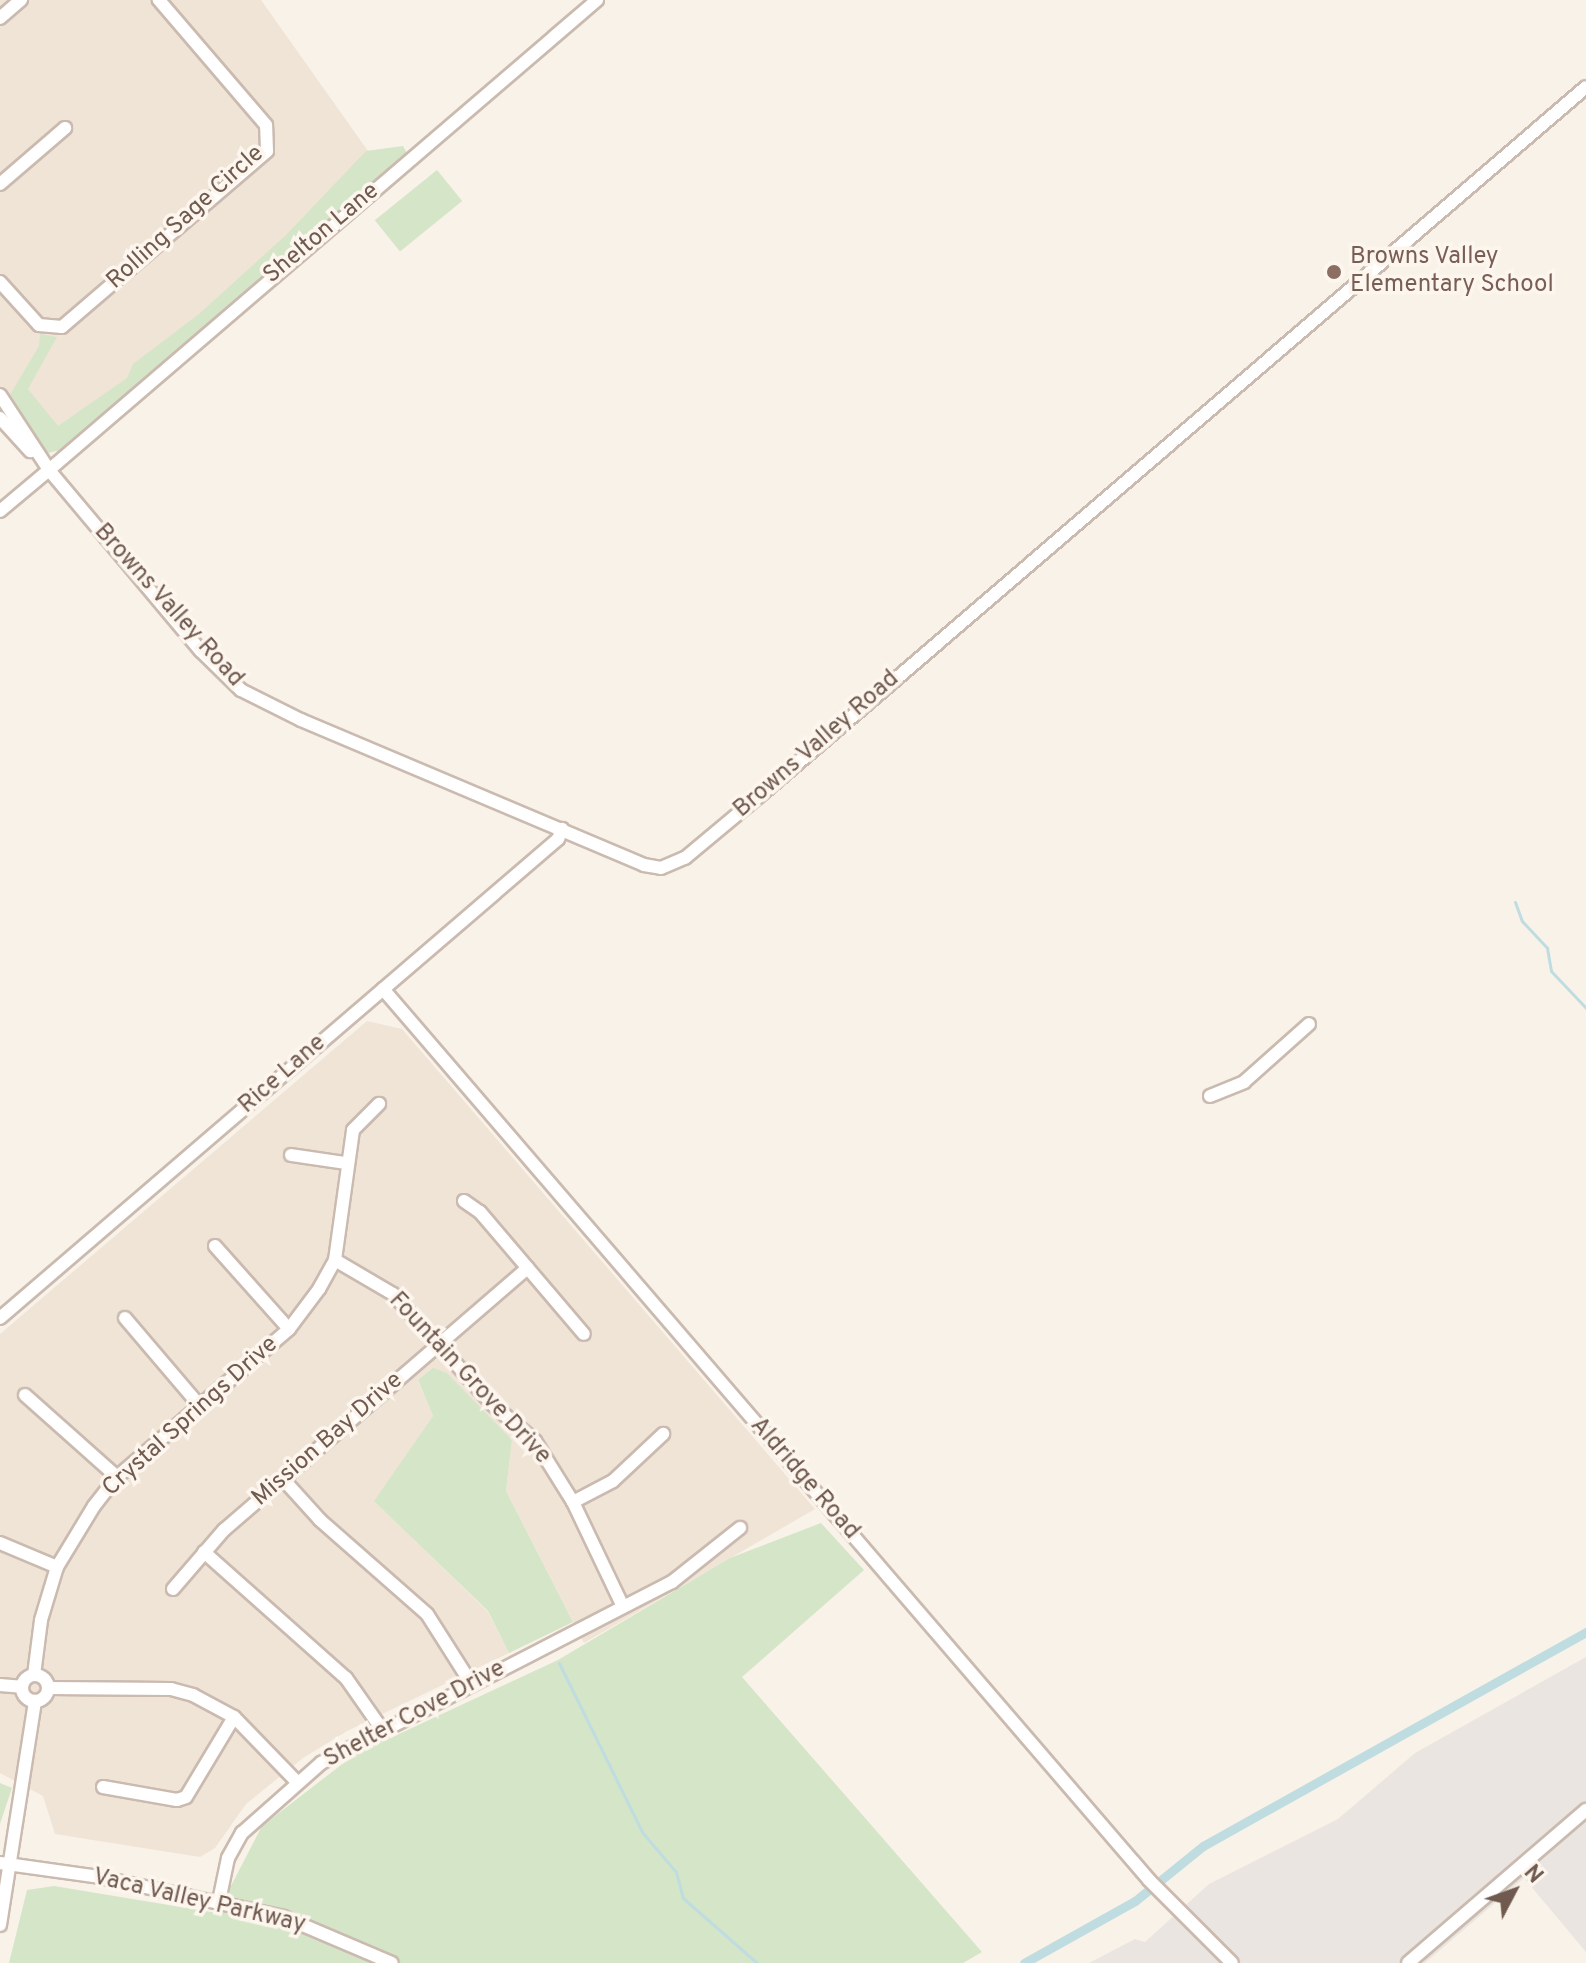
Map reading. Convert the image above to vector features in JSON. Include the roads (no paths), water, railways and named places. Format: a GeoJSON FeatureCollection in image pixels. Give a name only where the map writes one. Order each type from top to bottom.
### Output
{"type":"FeatureCollection","features":[{"type":"Feature","properties":{"kind":"street"},"geometry":{"type":"LineString","coordinates":[[0,18],[21,0]]}},
{"type":"Feature","properties":{"kind":"street","name":"Rolling Sage Circle"},"geometry":{"type":"LineString","coordinates":[[0,282],[39,325],[62,327],[267,151],[266,125],[159,0]]}},
{"type":"Feature","properties":{"kind":"street","name":"Shelton Lane"},"geometry":{"type":"LineString","coordinates":[[49,470],[597,0]]}},
{"type":"Feature","properties":{"kind":"street","name":"Browns Valley Road"},"geometry":{"type":"LineString","coordinates":[[49,470],[201,651],[241,690],[284,713],[644,865],[661,868],[685,858],[1586,87]]}},
{"type":"Feature","properties":{"kind":"street"},"geometry":{"type":"LineString","coordinates":[[0,184],[65,128]]}},
{"type":"Feature","properties":{"kind":"street"},"geometry":{"type":"LineString","coordinates":[[0,395],[49,470]]}},
{"type":"Feature","properties":{"kind":"street"},"geometry":{"type":"LineString","coordinates":[[0,418],[49,470]]}},
{"type":"Feature","properties":{"kind":"street"},"geometry":{"type":"LineString","coordinates":[[0,511],[49,470]]}},
{"type":"Feature","properties":{"kind":"street","name":"Rice Lane"},"geometry":{"type":"LineString","coordinates":[[0,1318],[558,839],[562,829]]}},
{"type":"Feature","properties":{"kind":"street","name":"Aldridge Road"},"geometry":{"type":"LineString","coordinates":[[383,989],[1149,1880],[1232,1963]]}},
{"type":"Feature","properties":{"kind":"street"},"geometry":{"type":"LineString","coordinates":[[1210,1096],[1244,1082],[1309,1024]]}},
{"type":"Feature","properties":{"kind":"street","name":"Crystal Springs Drive"},"geometry":{"type":"LineString","coordinates":[[34,1675],[41,1620],[57,1567],[117,1477],[289,1329],[335,1260],[345,1163],[353,1130],[379,1104]]}},
{"type":"Feature","properties":{"kind":"street"},"geometry":{"type":"LineString","coordinates":[[291,1155],[345,1163]]}},
{"type":"Feature","properties":{"kind":"street"},"geometry":{"type":"LineString","coordinates":[[464,1201],[480,1212],[584,1334]]}},
{"type":"Feature","properties":{"kind":"street"},"geometry":{"type":"LineString","coordinates":[[215,1246],[289,1329]]}},
{"type":"Feature","properties":{"kind":"street","name":"Fountain Grove Drive"},"geometry":{"type":"LineString","coordinates":[[335,1260],[393,1294],[492,1404],[535,1441],[573,1502],[623,1607]]}},
{"type":"Feature","properties":{"kind":"street","name":"Mission Bay Drive"},"geometry":{"type":"LineString","coordinates":[[173,1589],[204,1552],[283,1479],[528,1268]]}},
{"type":"Feature","properties":{"kind":"street"},"geometry":{"type":"LineString","coordinates":[[125,1318],[200,1406]]}},
{"type":"Feature","properties":{"kind":"street"},"geometry":{"type":"LineString","coordinates":[[25,1395],[117,1477]]}},
{"type":"Feature","properties":{"kind":"street"},"geometry":{"type":"LineString","coordinates":[[573,1502],[613,1481],[663,1434]]}},
{"type":"Feature","properties":{"kind":"street"},"geometry":{"type":"LineString","coordinates":[[283,1479],[320,1520],[427,1614],[471,1683]]}},
{"type":"Feature","properties":{"kind":"street","name":"Shelter Cove Drive"},"geometry":{"type":"LineString","coordinates":[[219,1901],[228,1858],[242,1833],[297,1782],[381,1728],[681,1577],[740,1528]]}},
{"type":"Feature","properties":{"kind":"street"},"geometry":{"type":"LineString","coordinates":[[0,1543],[57,1567]]}},
{"type":"Feature","properties":{"kind":"street"},"geometry":{"type":"LineString","coordinates":[[204,1552],[346,1678],[381,1728]]}},
{"type":"Feature","properties":{"kind":"street"},"geometry":{"type":"LineString","coordinates":[[0,1685],[21,1687],[34,1675],[48,1688],[171,1689],[234,1717],[297,1782]]}},
{"type":"Feature","properties":{"kind":"street"},"geometry":{"type":"LineString","coordinates":[[21,1687],[24,1696],[35,1701]]}},
{"type":"Feature","properties":{"kind":"street"},"geometry":{"type":"LineString","coordinates":[[0,1925],[6,1864],[35,1701],[48,1688]]}},
{"type":"Feature","properties":{"kind":"street"},"geometry":{"type":"LineString","coordinates":[[103,1787],[177,1800],[186,1797],[234,1717]]}},
{"type":"Feature","properties":{"kind":"street"},"geometry":{"type":"LineString","coordinates":[[1408,1963],[1586,1810]]}},
{"type":"Feature","properties":{"kind":"street","name":"Vaca Valley Parkway"},"geometry":{"type":"LineString","coordinates":[[6,1864],[219,1901],[329,1933],[392,1963]]}},
{"type":"Feature","properties":{"kind":"waterway"},"geometry":{"type":"LineString","coordinates":[[1515,902],[1522,921],[1547,948],[1551,971],[1586,1008]]}},
{"type":"Feature","properties":{"kind":"waterway"},"geometry":{"type":"LineString","coordinates":[[1024,1963],[1135,1901],[1203,1846],[1586,1632]]}},
{"type":"Feature","properties":{"kind":"waterway"},"geometry":{"type":"LineString","coordinates":[[559,1663],[642,1832],[676,1872],[683,1898],[757,1963]]}},
{"type":"Feature","properties":{"kind":"place","name":"Browns Valley Elementary School"},"geometry":{"type":"Point","coordinates":[1334,272]}}]}
